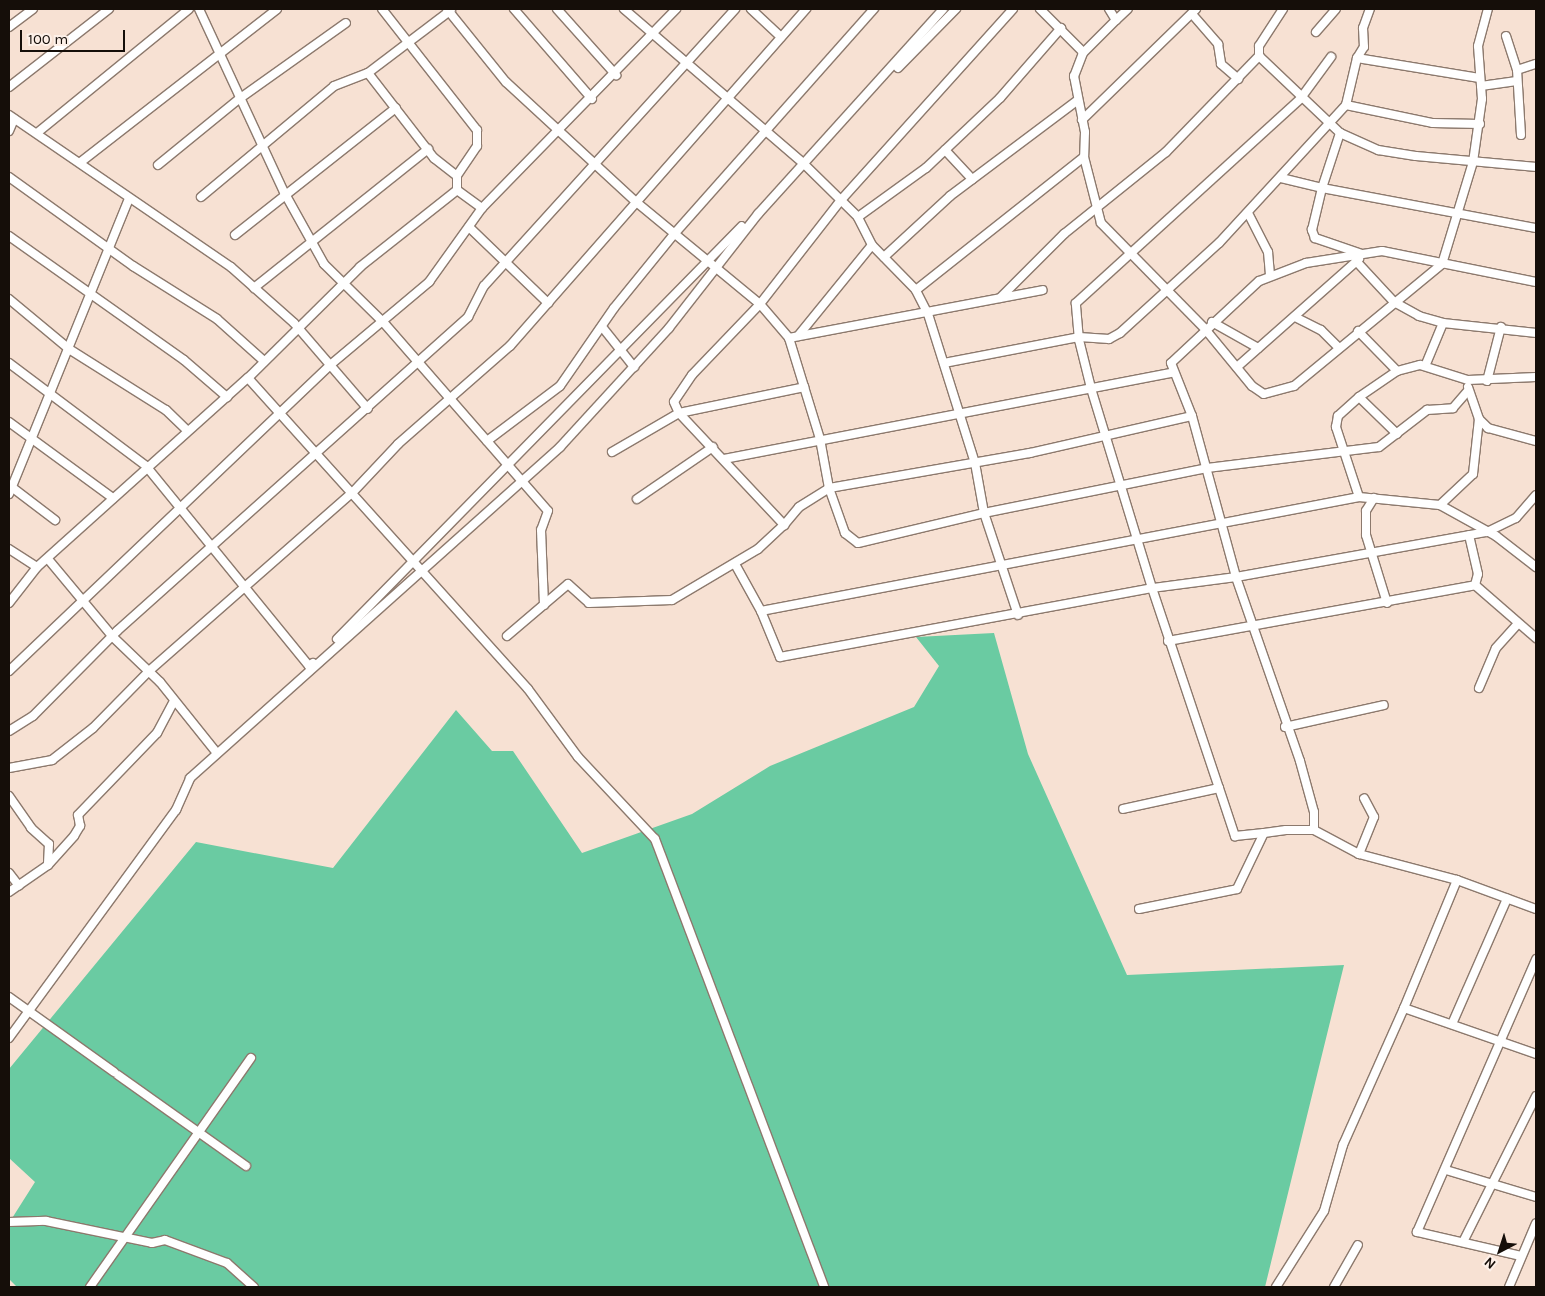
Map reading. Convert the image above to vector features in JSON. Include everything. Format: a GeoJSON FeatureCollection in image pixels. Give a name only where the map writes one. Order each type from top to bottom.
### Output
{"type":"FeatureCollection","features":[{"type":"Feature","properties":{"kind":"street"},"geometry":{"type":"LineString","coordinates":[[9,26],[33,9]]}},
{"type":"Feature","properties":{"kind":"street"},"geometry":{"type":"LineString","coordinates":[[9,87],[109,9]]}},
{"type":"Feature","properties":{"kind":"street"},"geometry":{"type":"LineString","coordinates":[[37,133],[189,9]]}},
{"type":"Feature","properties":{"kind":"street"},"geometry":{"type":"LineString","coordinates":[[199,9],[239,99],[284,192],[324,264],[384,322],[548,511],[541,530],[544,605]]}},
{"type":"Feature","properties":{"kind":"street"},"geometry":{"type":"LineString","coordinates":[[82,161],[278,9]]}},
{"type":"Feature","properties":{"kind":"street"},"geometry":{"type":"LineString","coordinates":[[382,9],[477,130],[477,146],[457,176],[457,190]]}},
{"type":"Feature","properties":{"kind":"street"},"geometry":{"type":"LineString","coordinates":[[514,9],[592,99]]}},
{"type":"Feature","properties":{"kind":"street"},"geometry":{"type":"LineString","coordinates":[[557,9],[616,76]]}},
{"type":"Feature","properties":{"kind":"street"},"geometry":{"type":"LineString","coordinates":[[624,9],[803,163],[858,217],[872,245],[916,290],[928,314],[944,363],[958,414],[975,462],[984,514],[1018,615]]}},
{"type":"Feature","properties":{"kind":"street"},"geometry":{"type":"LineString","coordinates":[[9,671],[82,596],[282,414],[330,366],[430,282],[482,208],[616,76],[652,33],[676,9]]}},
{"type":"Feature","properties":{"kind":"street"},"geometry":{"type":"LineString","coordinates":[[9,732],[33,716],[113,637],[468,318],[484,286],[598,165],[689,64],[735,9]]}},
{"type":"Feature","properties":{"kind":"street"},"geometry":{"type":"LineString","coordinates":[[751,9],[781,37]]}},
{"type":"Feature","properties":{"kind":"street"},"geometry":{"type":"LineString","coordinates":[[9,768],[52,760],[93,728],[149,671],[353,492],[398,444],[510,346],[635,201],[806,9]]}},
{"type":"Feature","properties":{"kind":"street"},"geometry":{"type":"LineString","coordinates":[[487,442],[560,386],[603,328],[614,308],[676,233],[764,129],[874,9]]}},
{"type":"Feature","properties":{"kind":"street"},"geometry":{"type":"LineString","coordinates":[[309,666],[421,575],[524,482],[634,367],[803,163],[943,9]]}},
{"type":"Feature","properties":{"kind":"street"},"geometry":{"type":"LineString","coordinates":[[10,1033],[176,810],[190,778],[309,666],[956,9]]}},
{"type":"Feature","properties":{"kind":"street"},"geometry":{"type":"LineString","coordinates":[[784,525],[713,447],[679,413],[674,402],[682,388],[760,304],[841,200],[1013,9]]}},
{"type":"Feature","properties":{"kind":"street"},"geometry":{"type":"LineString","coordinates":[[1040,9],[1083,52]]}},
{"type":"Feature","properties":{"kind":"street"},"geometry":{"type":"LineString","coordinates":[[1108,9],[1116,20]]}},
{"type":"Feature","properties":{"kind":"street"},"geometry":{"type":"LineString","coordinates":[[1128,9],[1083,52],[1074,76],[1082,120],[1084,157],[1101,223],[1131,251],[1205,329],[1236,367],[1260,392],[1276,393],[1294,386],[1358,331],[1442,264],[1461,214],[1480,124],[1478,46],[1488,9]]}},
{"type":"Feature","properties":{"kind":"street"},"geometry":{"type":"LineString","coordinates":[[1000,298],[1096,208],[1166,152],[1238,79],[1259,56],[1259,46],[1283,9]]}},
{"type":"Feature","properties":{"kind":"street"},"geometry":{"type":"LineString","coordinates":[[1316,32],[1336,9]]}},
{"type":"Feature","properties":{"kind":"street"},"geometry":{"type":"LineString","coordinates":[[944,363],[1079,337],[1109,339],[1169,292],[1248,213],[1346,105],[1357,58],[1364,47],[1363,28],[1370,9]]}},
{"type":"Feature","properties":{"kind":"street"},"geometry":{"type":"LineString","coordinates":[[201,197],[334,86],[368,73],[409,44],[449,10],[506,82],[635,201],[760,304],[789,338],[820,440],[828,488],[845,533],[858,543],[984,514],[1207,468],[1342,448],[1379,448],[1427,410],[1453,408],[1468,390]]}},
{"type":"Feature","properties":{"kind":"street"},"geometry":{"type":"LineString","coordinates":[[1082,120],[1194,11],[1218,44],[1221,64],[1238,79]]}},
{"type":"Feature","properties":{"kind":"street"},"geometry":{"type":"LineString","coordinates":[[158,165],[239,99],[346,23]]}},
{"type":"Feature","properties":{"kind":"street"},"geometry":{"type":"LineString","coordinates":[[858,217],[904,186],[945,150],[1000,98],[1061,28]]}},
{"type":"Feature","properties":{"kind":"street"},"geometry":{"type":"LineString","coordinates":[[1506,36],[1517,70],[1521,135]]}},
{"type":"Feature","properties":{"kind":"street"},"geometry":{"type":"LineString","coordinates":[[1259,56],[1300,98],[1340,134],[1378,150],[1473,162],[1536,167]]}},
{"type":"Feature","properties":{"kind":"street"},"geometry":{"type":"LineString","coordinates":[[1331,56],[1300,98],[1076,303],[1079,337],[1091,388],[1134,538],[1236,836],[1314,830],[1359,854],[1456,880],[1536,909]]}},
{"type":"Feature","properties":{"kind":"street"},"geometry":{"type":"LineString","coordinates":[[1357,58],[1480,82],[1517,80]]}},
{"type":"Feature","properties":{"kind":"street"},"geometry":{"type":"LineString","coordinates":[[1517,70],[1536,64]]}},
{"type":"Feature","properties":{"kind":"street"},"geometry":{"type":"LineString","coordinates":[[368,73],[428,149],[457,176]]}},
{"type":"Feature","properties":{"kind":"street"},"geometry":{"type":"LineString","coordinates":[[884,257],[972,179],[1078,100]]}},
{"type":"Feature","properties":{"kind":"street"},"geometry":{"type":"LineString","coordinates":[[1346,105],[1433,123],[1480,124]]}},
{"type":"Feature","properties":{"kind":"street"},"geometry":{"type":"LineString","coordinates":[[234,235],[284,192],[396,108]]}},
{"type":"Feature","properties":{"kind":"street"},"geometry":{"type":"LineString","coordinates":[[9,132],[11,117],[82,161],[130,198],[169,222],[254,288],[298,328],[368,409]]}},
{"type":"Feature","properties":{"kind":"street"},"geometry":{"type":"LineString","coordinates":[[1340,134],[1322,188],[1312,230],[1315,238],[1364,254]]}},
{"type":"Feature","properties":{"kind":"street"},"geometry":{"type":"LineString","coordinates":[[254,288],[428,149]]}},
{"type":"Feature","properties":{"kind":"street"},"geometry":{"type":"LineString","coordinates":[[945,150],[972,179]]}},
{"type":"Feature","properties":{"kind":"street"},"geometry":{"type":"LineString","coordinates":[[916,290],[1084,157]]}},
{"type":"Feature","properties":{"kind":"street"},"geometry":{"type":"LineString","coordinates":[[9,176],[108,244],[134,266],[217,319],[264,361]]}},
{"type":"Feature","properties":{"kind":"street"},"geometry":{"type":"LineString","coordinates":[[1281,178],[1322,188],[1536,228]]}},
{"type":"Feature","properties":{"kind":"street"},"geometry":{"type":"LineString","coordinates":[[457,190],[482,208]]}},
{"type":"Feature","properties":{"kind":"street"},"geometry":{"type":"LineString","coordinates":[[9,603],[37,568],[146,466],[248,378],[344,283],[457,190]]}},
{"type":"Feature","properties":{"kind":"street"},"geometry":{"type":"LineString","coordinates":[[55,520],[10,489],[69,349],[108,244],[130,198]]}},
{"type":"Feature","properties":{"kind":"street"},"geometry":{"type":"LineString","coordinates":[[1248,213],[1268,252],[1270,275]]}},
{"type":"Feature","properties":{"kind":"street"},"geometry":{"type":"LineString","coordinates":[[469,227],[548,303]]}},
{"type":"Feature","properties":{"kind":"street"},"geometry":{"type":"LineString","coordinates":[[9,236],[90,296],[184,360],[227,397]]}},
{"type":"Feature","properties":{"kind":"street"},"geometry":{"type":"LineString","coordinates":[[798,336],[872,245]]}},
{"type":"Feature","properties":{"kind":"street"},"geometry":{"type":"LineString","coordinates":[[1314,830],[1312,803],[1285,727],[1255,625],[1236,577],[1224,522],[1192,416],[1172,373],[1173,357],[1212,322],[1270,275],[1312,262],[1382,251],[1536,282]]}},
{"type":"Feature","properties":{"kind":"street"},"geometry":{"type":"LineString","coordinates":[[1236,367],[1295,317],[1364,254]]}},
{"type":"Feature","properties":{"kind":"street"},"geometry":{"type":"LineString","coordinates":[[1356,261],[1394,302],[1442,323],[1501,327],[1536,333]]}},
{"type":"Feature","properties":{"kind":"street"},"geometry":{"type":"LineString","coordinates":[[789,338],[928,314],[1042,290]]}},
{"type":"Feature","properties":{"kind":"street"},"geometry":{"type":"LineString","coordinates":[[9,299],[69,349],[166,410],[188,431]]}},
{"type":"Feature","properties":{"kind":"street"},"geometry":{"type":"LineString","coordinates":[[1295,317],[1321,330],[1339,348]]}},
{"type":"Feature","properties":{"kind":"street"},"geometry":{"type":"LineString","coordinates":[[1212,322],[1258,348]]}},
{"type":"Feature","properties":{"kind":"street"},"geometry":{"type":"LineString","coordinates":[[1426,364],[1442,323]]}},
{"type":"Feature","properties":{"kind":"street"},"geometry":{"type":"LineString","coordinates":[[1487,381],[1501,327]]}},
{"type":"Feature","properties":{"kind":"street"},"geometry":{"type":"LineString","coordinates":[[603,328],[634,367]]}},
{"type":"Feature","properties":{"kind":"street"},"geometry":{"type":"LineString","coordinates":[[1358,331],[1397,371]]}},
{"type":"Feature","properties":{"kind":"street"},"geometry":{"type":"LineString","coordinates":[[9,363],[146,466],[248,585],[309,666]]}},
{"type":"Feature","properties":{"kind":"street"},"geometry":{"type":"LineString","coordinates":[[1359,497],[1336,427],[1338,416],[1359,397],[1397,371],[1426,364],[1468,380],[1487,381],[1536,377]]}},
{"type":"Feature","properties":{"kind":"street"},"geometry":{"type":"LineString","coordinates":[[724,459],[1172,373]]}},
{"type":"Feature","properties":{"kind":"street"},"geometry":{"type":"LineString","coordinates":[[248,378],[353,492],[421,575],[528,689],[578,757],[655,839],[824,1287]]}},
{"type":"Feature","properties":{"kind":"street"},"geometry":{"type":"LineString","coordinates":[[1440,505],[1473,474],[1479,419],[1468,390],[1468,380]]}},
{"type":"Feature","properties":{"kind":"street"},"geometry":{"type":"LineString","coordinates":[[612,452],[679,413],[804,386]]}},
{"type":"Feature","properties":{"kind":"street"},"geometry":{"type":"LineString","coordinates":[[1359,397],[1397,434]]}},
{"type":"Feature","properties":{"kind":"street"},"geometry":{"type":"LineString","coordinates":[[507,636],[568,584],[590,602],[672,600],[735,564],[773,538],[799,507],[828,488],[1105,437],[1192,416]]}},
{"type":"Feature","properties":{"kind":"street"},"geometry":{"type":"LineString","coordinates":[[1479,419],[1494,432],[1536,441]]}},
{"type":"Feature","properties":{"kind":"street"},"geometry":{"type":"LineString","coordinates":[[9,422],[113,498]]}},
{"type":"Feature","properties":{"kind":"street"},"geometry":{"type":"LineString","coordinates":[[637,499],[713,447]]}},
{"type":"Feature","properties":{"kind":"street"},"geometry":{"type":"LineString","coordinates":[[735,564],[761,612],[780,657],[1018,615],[1152,588],[1236,577],[1469,535],[1483,532],[1516,518],[1536,495]]}},
{"type":"Feature","properties":{"kind":"street"},"geometry":{"type":"LineString","coordinates":[[761,612],[1001,566],[1134,538],[1359,497],[1440,505],[1483,532],[1496,536],[1536,568]]}},
{"type":"Feature","properties":{"kind":"street"},"geometry":{"type":"LineString","coordinates":[[1374,498],[1366,524],[1387,602]]}},
{"type":"Feature","properties":{"kind":"street"},"geometry":{"type":"LineString","coordinates":[[1469,535],[1478,574],[1475,585]]}},
{"type":"Feature","properties":{"kind":"street"},"geometry":{"type":"LineString","coordinates":[[9,549],[37,568]]}},
{"type":"Feature","properties":{"kind":"street"},"geometry":{"type":"LineString","coordinates":[[48,559],[82,596],[113,637],[149,671],[216,752]]}},
{"type":"Feature","properties":{"kind":"street"},"geometry":{"type":"LineString","coordinates":[[1168,641],[1475,585],[1506,607],[1517,625],[1536,638]]}},
{"type":"Feature","properties":{"kind":"street"},"geometry":{"type":"LineString","coordinates":[[1479,688],[1496,648],[1517,625]]}},
{"type":"Feature","properties":{"kind":"street"},"geometry":{"type":"LineString","coordinates":[[9,892],[48,864],[80,826],[78,815],[157,733],[174,702]]}},
{"type":"Feature","properties":{"kind":"street"},"geometry":{"type":"LineString","coordinates":[[1285,727],[1384,705]]}},
{"type":"Feature","properties":{"kind":"street"},"geometry":{"type":"LineString","coordinates":[[1123,809],[1219,788]]}},
{"type":"Feature","properties":{"kind":"street"},"geometry":{"type":"LineString","coordinates":[[9,796],[49,844],[48,864]]}},
{"type":"Feature","properties":{"kind":"street"},"geometry":{"type":"LineString","coordinates":[[1359,854],[1374,817],[1364,798]]}},
{"type":"Feature","properties":{"kind":"street"},"geometry":{"type":"LineString","coordinates":[[1139,909],[1237,889],[1264,833]]}},
{"type":"Feature","properties":{"kind":"street"},"geometry":{"type":"LineString","coordinates":[[9,872],[19,886]]}},
{"type":"Feature","properties":{"kind":"street"},"geometry":{"type":"LineString","coordinates":[[1276,1287],[1324,1211],[1344,1145],[1404,1008],[1456,880]]}},
{"type":"Feature","properties":{"kind":"street"},"geometry":{"type":"LineString","coordinates":[[1452,1024],[1507,899]]}},
{"type":"Feature","properties":{"kind":"street"},"geometry":{"type":"LineString","coordinates":[[1521,1256],[1417,1232],[1446,1170],[1536,958]]}},
{"type":"Feature","properties":{"kind":"street"},"geometry":{"type":"LineString","coordinates":[[9,997],[246,1166]]}},
{"type":"Feature","properties":{"kind":"street"},"geometry":{"type":"LineString","coordinates":[[1404,1008],[1536,1054]]}},
{"type":"Feature","properties":{"kind":"street"},"geometry":{"type":"LineString","coordinates":[[90,1287],[129,1235],[251,1058]]}},
{"type":"Feature","properties":{"kind":"street"},"geometry":{"type":"LineString","coordinates":[[1463,1242],[1536,1096]]}},
{"type":"Feature","properties":{"kind":"street"},"geometry":{"type":"LineString","coordinates":[[1446,1170],[1493,1182],[1536,1197]]}},
{"type":"Feature","properties":{"kind":"street"},"geometry":{"type":"LineString","coordinates":[[9,1222],[46,1221],[129,1235],[152,1243],[165,1240],[212,1255],[254,1287]]}},
{"type":"Feature","properties":{"kind":"street"},"geometry":{"type":"LineString","coordinates":[[1509,1287],[1536,1223]]}},
{"type":"Feature","properties":{"kind":"street"},"geometry":{"type":"LineString","coordinates":[[1334,1287],[1358,1245]]}},
{"type":"Feature","properties":{"kind":"green space"},"geometry":{"type":"Polygon","coordinates":[[[994,633],[1028,754],[1127,975],[1344,965],[1265,1287],[17,1287],[9,1279],[9,1223],[35,1182],[9,1158],[9,1069],[196,842],[333,868],[456,710],[492,751],[513,751],[582,853],[692,814],[770,766],[914,707],[939,666],[916,637],[994,633]]]}}]}
